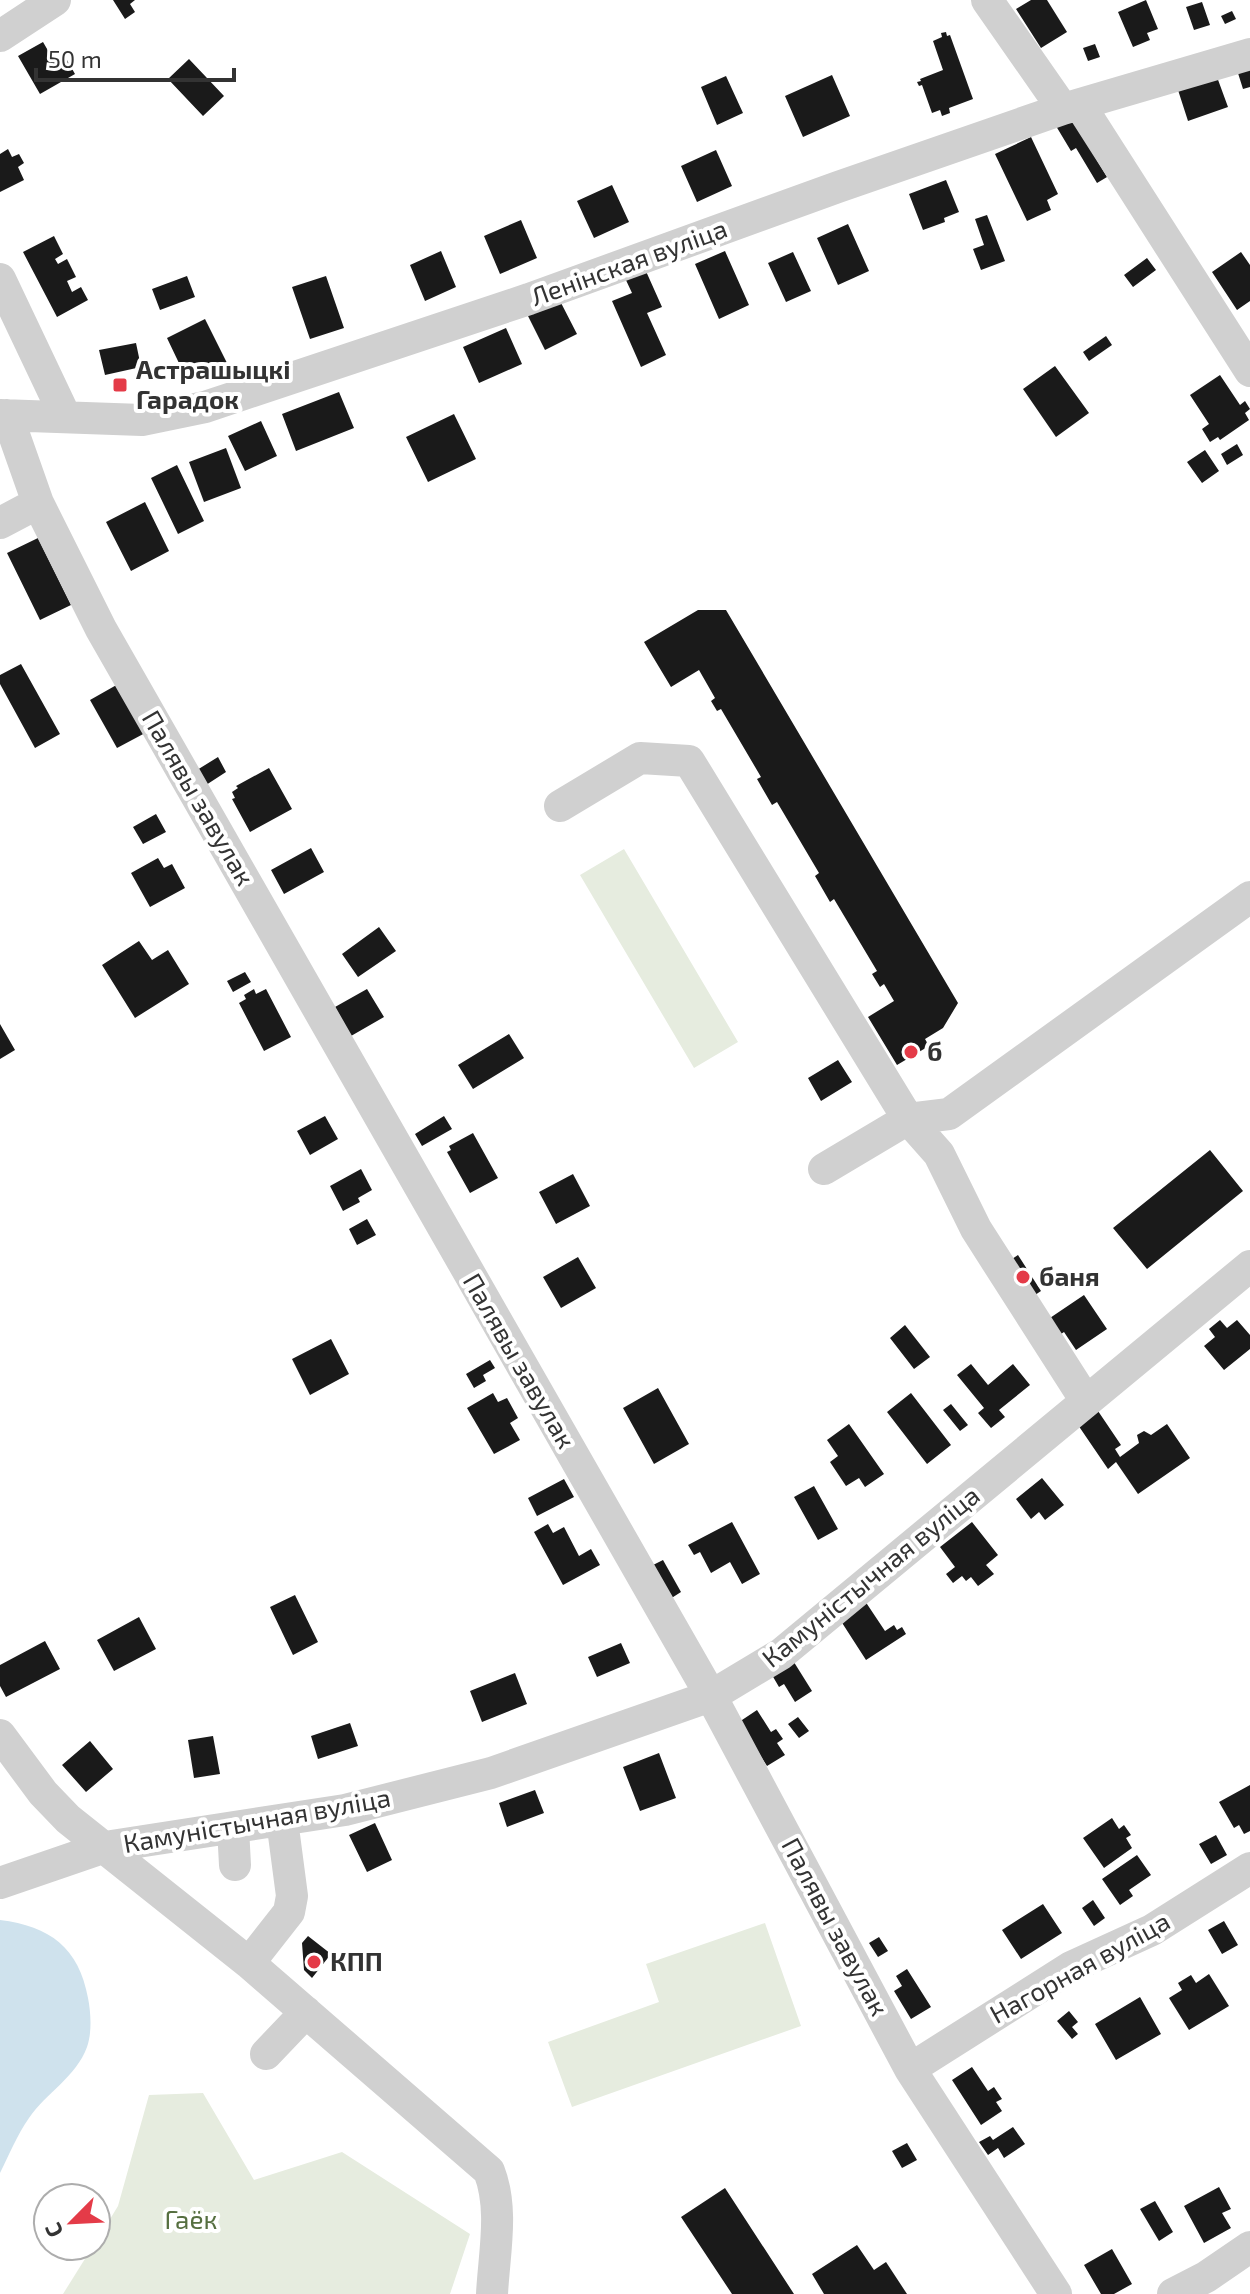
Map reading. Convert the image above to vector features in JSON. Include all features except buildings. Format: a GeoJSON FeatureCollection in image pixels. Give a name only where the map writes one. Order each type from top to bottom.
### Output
{"type":"FeatureCollection","features":[{"type":"Feature","properties":{"kind":"street"},"geometry":{"type":"LineString","coordinates":[[0,36],[55,0]]}},
{"type":"Feature","properties":{"kind":"street"},"geometry":{"type":"LineString","coordinates":[[987,0],[1072,107],[1250,371]]}},
{"type":"Feature","properties":{"kind":"street","name":"Ленінская вуліца"},"geometry":{"type":"LineString","coordinates":[[4,415],[142,420],[205,407],[529,299],[838,187],[1072,107],[1250,54]]}},
{"type":"Feature","properties":{"kind":"street"},"geometry":{"type":"LineString","coordinates":[[0,279],[65,416]]}},
{"type":"Feature","properties":{"kind":"street","name":"Палявы завулак"},"geometry":{"type":"LineString","coordinates":[[4,415],[38,503],[101,629],[711,1696],[910,2069],[1056,2294]]}},
{"type":"Feature","properties":{"kind":"street"},"geometry":{"type":"LineString","coordinates":[[0,523],[38,503]]}},
{"type":"Feature","properties":{"kind":"street"},"geometry":{"type":"LineString","coordinates":[[560,806],[640,758],[689,761],[908,1119],[939,1154],[976,1229],[1086,1401]]}},
{"type":"Feature","properties":{"kind":"street"},"geometry":{"type":"LineString","coordinates":[[824,1169],[908,1119],[949,1114],[1250,897]]}},
{"type":"Feature","properties":{"kind":"street","name":"Камуністычная вуліца"},"geometry":{"type":"LineString","coordinates":[[0,1883],[105,1847],[345,1810],[491,1773],[711,1696],[781,1654],[1250,1266]]}},
{"type":"Feature","properties":{"kind":"street"},"geometry":{"type":"LineString","coordinates":[[0,1735],[43,1793],[68,1819],[249,1963],[489,2171],[497,2203],[492,2294]]}},
{"type":"Feature","properties":{"kind":"street"},"geometry":{"type":"LineString","coordinates":[[249,1963],[289,1912],[292,1896],[282,1820]]}},
{"type":"Feature","properties":{"kind":"street"},"geometry":{"type":"LineString","coordinates":[[233,1828],[235,1865]]}},
{"type":"Feature","properties":{"kind":"street","name":"Нагорная вуліца"},"geometry":{"type":"LineString","coordinates":[[910,2069],[1071,1967],[1152,1930],[1250,1868]]}},
{"type":"Feature","properties":{"kind":"street"},"geometry":{"type":"LineString","coordinates":[[266,2054],[306,2012]]}},
{"type":"Feature","properties":{"kind":"street"},"geometry":{"type":"LineString","coordinates":[[1173,2294],[1206,2277],[1250,2247]]}},
{"type":"Feature","properties":{"kind":"green space"},"geometry":{"type":"Polygon","coordinates":[[[624,849],[738,1042],[694,1068],[580,875],[624,849]]]}},
{"type":"Feature","properties":{"kind":"green space"},"geometry":{"type":"Polygon","coordinates":[[[765,1923],[801,2026],[572,2107],[548,2042],[659,2002],[646,1964],[765,1923]]]}},
{"type":"Feature","properties":{"kind":"green space","name":"Гаёк"},"geometry":{"type":"Polygon","coordinates":[[[203,2093],[254,2180],[342,2152],[470,2234],[450,2294],[63,2294],[83,2262],[112,2262],[112,2216],[118,2206],[149,2095],[203,2093]]]}},
{"type":"Feature","properties":{"kind":"water"},"geometry":{"type":"Polygon","coordinates":[[[0,1920],[47,1934],[69,1953],[84,1981],[90,2023],[89,2041],[82,2058],[29,2118],[0,2173],[0,1920]]]}},
{"type":"Feature","properties":{"kind":"place","name":"Астрашыцкі Гарадок"},"geometry":{"type":"Point","coordinates":[120,385]}},
{"type":"Feature","properties":{"kind":"place","name":"б"},"geometry":{"type":"Point","coordinates":[911,1052]}},
{"type":"Feature","properties":{"kind":"place","name":"баня"},"geometry":{"type":"Point","coordinates":[1023,1277]}},
{"type":"Feature","properties":{"kind":"place","name":"КПП"},"geometry":{"type":"Point","coordinates":[314,1962]}}]}
